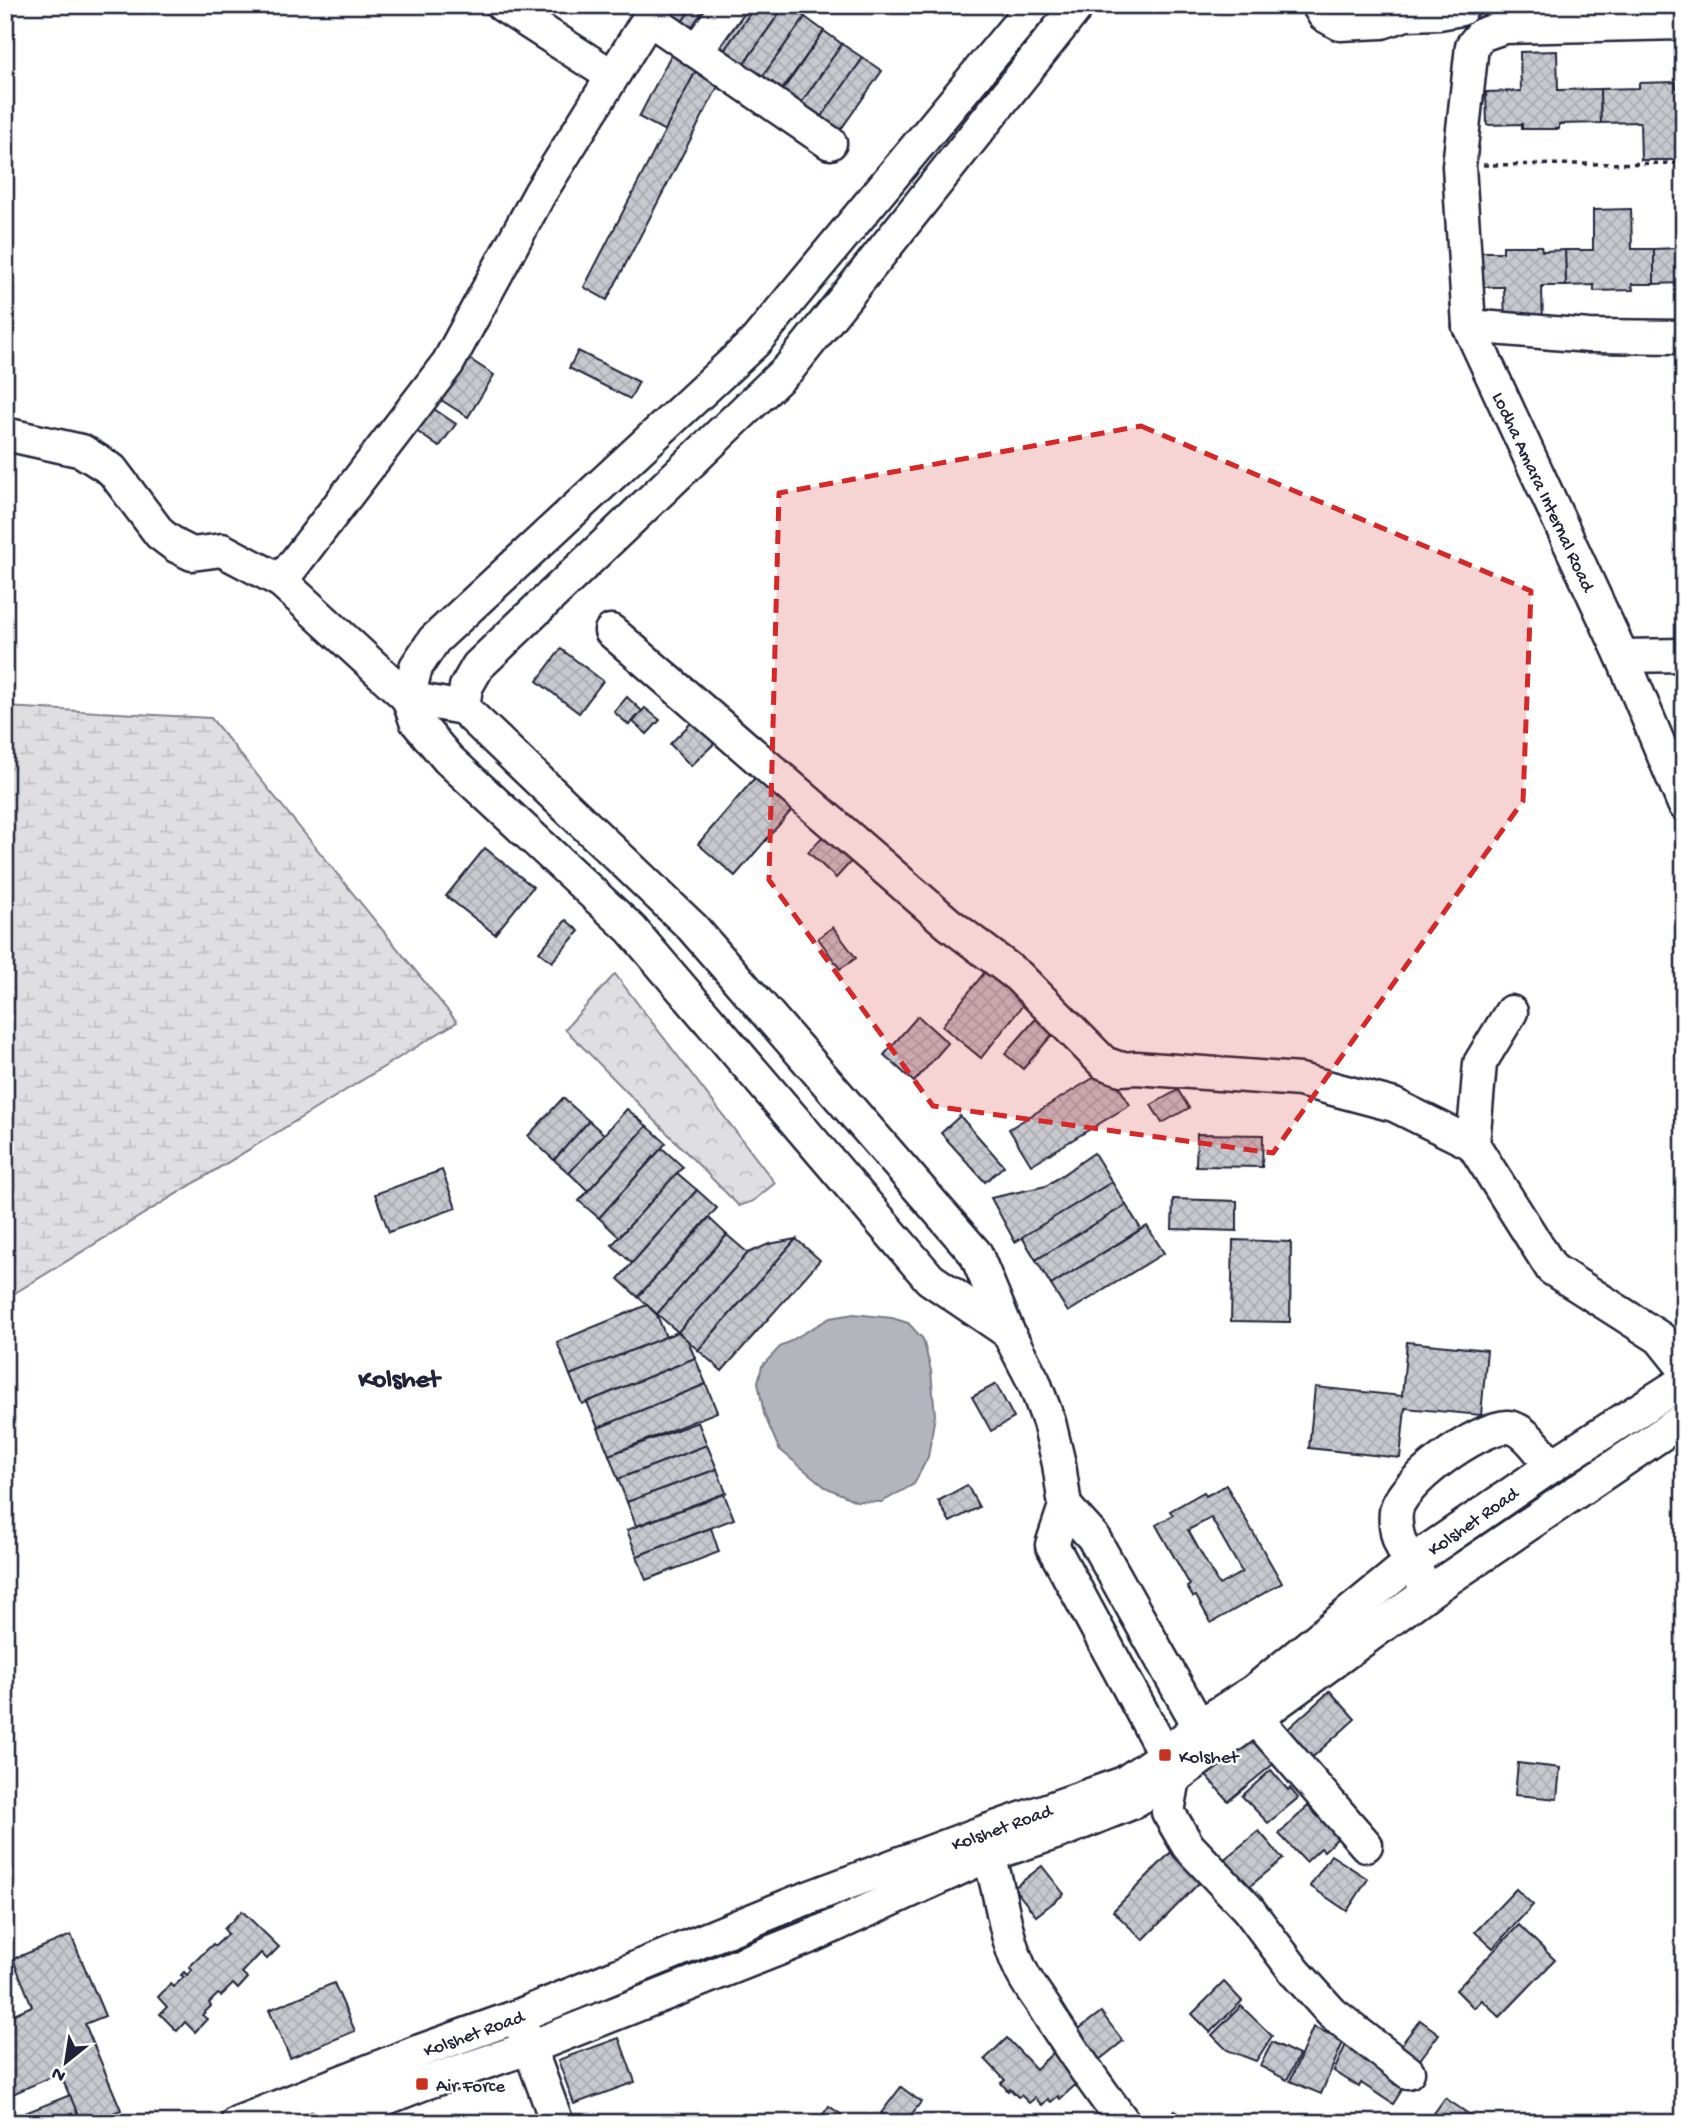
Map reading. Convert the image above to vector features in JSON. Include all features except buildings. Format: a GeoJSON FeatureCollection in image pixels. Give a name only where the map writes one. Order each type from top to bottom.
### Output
{"type":"FeatureCollection","features":[{"type":"Feature","properties":{"kind":"street"},"geometry":{"type":"LineString","coordinates":[[502,5],[612,76]]}},
{"type":"Feature","properties":{"kind":"street"},"geometry":{"type":"LineString","coordinates":[[696,51],[729,5]]}},
{"type":"Feature","properties":{"kind":"street"},"geometry":{"type":"LineString","coordinates":[[408,698],[416,667],[434,640],[755,342],[1034,5]]}},
{"type":"Feature","properties":{"kind":"street"},"geometry":{"type":"LineString","coordinates":[[1318,5],[1324,15],[1340,24],[1382,22],[1406,13],[1439,13],[1461,7],[1461,22],[1471,56]]}},
{"type":"Feature","properties":{"kind":"street"},"geometry":{"type":"LineString","coordinates":[[463,708],[466,687],[478,666],[790,367],[1073,7]]}},
{"type":"Feature","properties":{"kind":"street"},"geometry":{"type":"LineString","coordinates":[[281,581],[449,363],[540,193],[652,12],[696,51],[830,143]]}},
{"type":"Feature","properties":{"kind":"street"},"geometry":{"type":"LineString","coordinates":[[1471,56],[1472,46],[1503,16],[1684,23]]}},
{"type":"Feature","properties":{"kind":"street","name":"Lodha Amara Internal Road"},"geometry":{"type":"LineString","coordinates":[[1471,56],[1459,166],[1469,326],[1622,656],[1684,804]]}},
{"type":"Feature","properties":{"kind":"street"},"geometry":{"type":"LineString","coordinates":[[1469,326],[1589,336],[1684,337]]}},
{"type":"Feature","properties":{"kind":"street"},"geometry":{"type":"LineString","coordinates":[[723,372],[759,397]]}},
{"type":"Feature","properties":{"kind":"street"},"geometry":{"type":"LineString","coordinates":[[5,434],[82,452],[112,470],[160,534],[176,546],[192,554],[222,550],[281,581],[408,698],[416,721],[449,759],[631,929],[930,1279],[1008,1332]]}},
{"type":"Feature","properties":{"kind":"street"},"geometry":{"type":"LineString","coordinates":[[611,631],[949,924],[1018,976],[1104,1063],[1121,1069],[1300,1080],[1394,1105],[1473,1144],[1552,1269],[1660,1338],[1684,1368]]}},
{"type":"Feature","properties":{"kind":"street"},"geometry":{"type":"LineString","coordinates":[[1622,656],[1684,655]]}},
{"type":"Feature","properties":{"kind":"street"},"geometry":{"type":"LineString","coordinates":[[408,698],[463,708],[692,927],[976,1254],[1008,1332],[1034,1382],[1049,1422],[1065,1506],[1052,1545],[1170,1766],[1168,1812],[1188,1846],[1248,1909],[1296,1973],[1332,2013],[1408,2072]]}},
{"type":"Feature","properties":{"kind":"street"},"geometry":{"type":"LineString","coordinates":[[613,912],[644,881]]}},
{"type":"Feature","properties":{"kind":"street"},"geometry":{"type":"LineString","coordinates":[[1473,1144],[1480,1063],[1511,1012]]}},
{"type":"Feature","properties":{"kind":"street","name":"Kolshet Road"},"geometry":{"type":"LineString","coordinates":[[1170,1766],[1199,1726],[1254,1691],[1410,1563],[1551,1466],[1684,1381]]}},
{"type":"Feature","properties":{"kind":"street","name":"Kolshet Road"},"geometry":{"type":"LineString","coordinates":[[323,2123],[422,2084],[531,2047],[814,1935],[983,1845],[1124,1783],[1170,1766],[1258,1718],[1430,1591],[1684,1419]]}},
{"type":"Feature","properties":{"kind":"street"},"geometry":{"type":"LineString","coordinates":[[1430,1591],[1410,1563],[1396,1535],[1396,1509],[1412,1487],[1449,1454],[1479,1437],[1507,1427],[1519,1431],[1538,1448],[1551,1466]]}},
{"type":"Feature","properties":{"kind":"street"},"geometry":{"type":"LineString","coordinates":[[1065,1506],[1093,1537],[1199,1726]]}},
{"type":"Feature","properties":{"kind":"street"},"geometry":{"type":"LineString","coordinates":[[1258,1718],[1366,1845]]}},
{"type":"Feature","properties":{"kind":"street"},"geometry":{"type":"LineString","coordinates":[[983,1845],[1001,1899],[1006,1931],[1019,1968],[1124,2123]]}},
{"type":"Feature","properties":{"kind":"street","name":"Kolshet Road"},"geometry":{"type":"LineString","coordinates":[[237,2123],[420,2051],[518,2016],[797,1902],[983,1845]]}},
{"type":"Feature","properties":{"kind":"street"},"geometry":{"type":"LineString","coordinates":[[518,2016],[556,2123]]}},
{"type":"Feature","properties":{"kind":"path"},"geometry":{"type":"LineString","coordinates":[[1459,166],[1684,163]]}},
{"type":"Feature","properties":{"kind":"highlighted area"},"geometry":{"type":"Polygon","coordinates":[[[1141,426],[1531,591],[1523,801],[1273,1153],[933,1106],[769,880],[779,493],[1141,426]]]}},
{"type":"Feature","properties":{"kind":"green space"},"geometry":{"type":"Polygon","coordinates":[[[5,707],[211,718],[457,1022],[5,1299],[5,707]]]}},
{"type":"Feature","properties":{"kind":"green space"},"geometry":{"type":"Polygon","coordinates":[[[615,974],[775,1183],[753,1201],[739,1206],[565,1029],[615,974]]]}},
{"type":"Feature","properties":{"kind":"shaded area"},"geometry":{"type":"Polygon","coordinates":[[[854,1314],[892,1318],[908,1323],[923,1339],[931,1371],[935,1415],[928,1457],[914,1484],[882,1502],[856,1501],[825,1487],[779,1449],[764,1414],[758,1382],[762,1366],[780,1347],[830,1318],[854,1314]]]}},
{"type":"Feature","properties":{"kind":"place","name":"Kolshet"},"geometry":{"type":"Point","coordinates":[1165,1755]}},
{"type":"Feature","properties":{"kind":"place","name":"Air Force"},"geometry":{"type":"Point","coordinates":[422,2084]}},
{"type":"Feature","properties":{"kind":"district","name":"Kolshet"},"geometry":{"type":"Point","coordinates":[399,1377]}}]}
